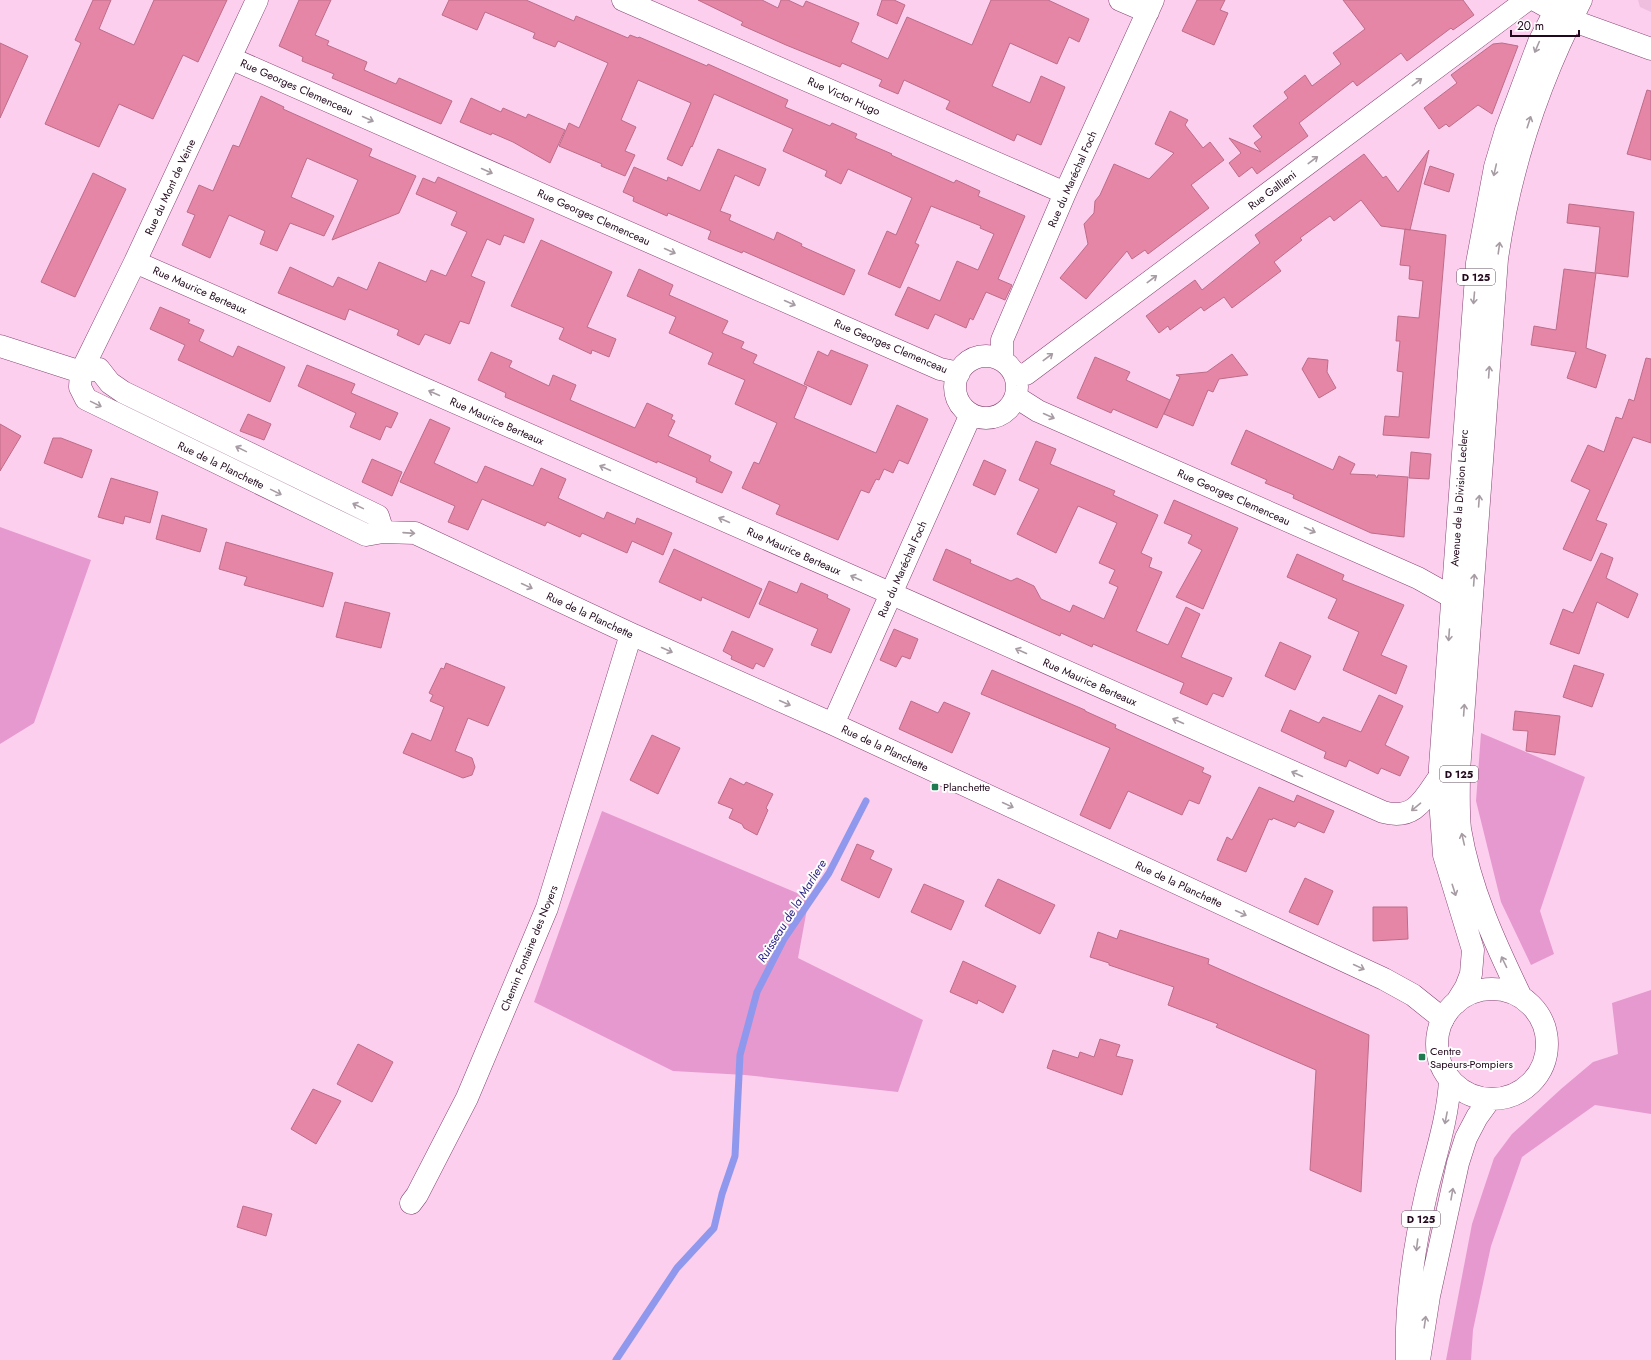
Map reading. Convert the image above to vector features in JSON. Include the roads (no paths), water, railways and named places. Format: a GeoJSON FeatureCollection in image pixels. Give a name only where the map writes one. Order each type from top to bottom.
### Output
{"type":"FeatureCollection","features":[{"type":"Feature","properties":{"kind":"street","name":"Rue du Mont de Veine"},"geometry":{"type":"LineString","coordinates":[[81,372],[135,262],[257,0]]}},
{"type":"Feature","properties":{"kind":"street","name":"Rue Victor Hugo"},"geometry":{"type":"LineString","coordinates":[[623,0],[1065,193]]}},
{"type":"Feature","properties":{"kind":"street"},"geometry":{"type":"LineString","coordinates":[[1120,0],[1151,6]]}},
{"type":"Feature","properties":{"kind":"street","name":"Rue Gallieni"},"geometry":{"type":"LineString","coordinates":[[1008,368],[1026,374],[1526,0]]}},
{"type":"Feature","properties":{"kind":"street"},"geometry":{"type":"LineString","coordinates":[[1534,0],[1651,49]]}},
{"type":"Feature","properties":{"kind":"street","name":"Avenue de la Division Leclerc"},"geometry":{"type":"LineString","coordinates":[[1449,1011],[1466,987],[1471,974],[1473,950],[1444,855],[1440,776],[1477,263],[1495,167],[1506,130],[1540,42],[1563,11],[1581,0]]}},
{"type":"Feature","properties":{"kind":"street","name":"Rue du Maréchal Foch"},"geometry":{"type":"LineString","coordinates":[[1008,368],[1002,340],[1065,193],[1151,6]]}},
{"type":"Feature","properties":{"kind":"street","name":"Avenue de la Division Leclerc"},"geometry":{"type":"LineString","coordinates":[[1521,997],[1486,922],[1475,890],[1460,828],[1459,771],[1497,259],[1501,230],[1517,158],[1547,74],[1563,11]]}},
{"type":"Feature","properties":{"kind":"street","name":"Rue Georges Clemenceau"},"geometry":{"type":"LineString","coordinates":[[230,58],[940,369],[959,373]]}},
{"type":"Feature","properties":{"kind":"street","name":"Rue Maurice Berteaux"},"geometry":{"type":"LineString","coordinates":[[135,262],[891,593],[1383,812],[1392,814],[1411,811],[1420,804],[1440,776]]}},
{"type":"Feature","properties":{"kind":"street"},"geometry":{"type":"LineString","coordinates":[[0,346],[81,372]]}},
{"type":"Feature","properties":{"kind":"street"},"geometry":{"type":"LineString","coordinates":[[982,356],[992,357],[1008,368],[1017,382],[1016,397],[1008,408],[997,416],[988,418],[971,414],[963,408],[958,400],[956,392],[959,373],[964,365],[972,359],[982,356]]}},
{"type":"Feature","properties":{"kind":"street","name":"Rue de la Planchette"},"geometry":{"type":"LineString","coordinates":[[81,372],[80,387],[86,399],[366,536],[383,532],[415,533],[631,634],[833,724],[1384,979],[1449,1011]]}},
{"type":"Feature","properties":{"kind":"street","name":"Rue Georges Clemenceau"},"geometry":{"type":"LineString","coordinates":[[1016,397],[1038,411],[1418,578],[1452,596]]}},
{"type":"Feature","properties":{"kind":"street","name":"Rue du Maréchal Foch"},"geometry":{"type":"LineString","coordinates":[[833,724],[971,414]]}},
{"type":"Feature","properties":{"kind":"street"},"geometry":{"type":"LineString","coordinates":[[1418,578],[1437,577],[1448,574],[1466,556],[1476,540]]}},
{"type":"Feature","properties":{"kind":"street","name":"Chemin Fontaine des Noyers"},"geometry":{"type":"LineString","coordinates":[[411,1203],[417,1195],[467,1098],[547,908],[631,634]]}},
{"type":"Feature","properties":{"kind":"street"},"geometry":{"type":"LineString","coordinates":[[1497,988],[1513,992],[1521,997],[1527,1000],[1538,1013],[1545,1027],[1548,1042],[1546,1057],[1541,1071],[1532,1083],[1520,1092],[1507,1097],[1490,1099],[1475,1096],[1462,1090],[1450,1080],[1444,1071],[1439,1058],[1437,1045],[1449,1011],[1465,995],[1481,989],[1497,988]]}},
{"type":"Feature","properties":{"kind":"street","name":"D 125"},"geometry":{"type":"LineString","coordinates":[[1407,1360],[1406,1341],[1408,1315],[1418,1232],[1427,1188],[1444,1131],[1449,1101],[1450,1080]]}},
{"type":"Feature","properties":{"kind":"street","name":"D 125"},"geometry":{"type":"LineString","coordinates":[[1419,1360],[1429,1296],[1458,1163],[1466,1138],[1477,1117],[1490,1099]]}},
{"type":"Feature","properties":{"kind":"waterway","name":"Ruisseau de la Marliere"},"geometry":{"type":"LineString","coordinates":[[616,1360],[677,1268],[714,1228],[722,1194],[735,1156],[740,1055],[757,992],[784,939],[829,873],[866,801]]}},
{"type":"Feature","properties":{"kind":"place","name":"Planchette"},"geometry":{"type":"Point","coordinates":[935,787]}},
{"type":"Feature","properties":{"kind":"place","name":"Centre Sapeurs-Pompiers"},"geometry":{"type":"Point","coordinates":[1422,1057]}}]}
